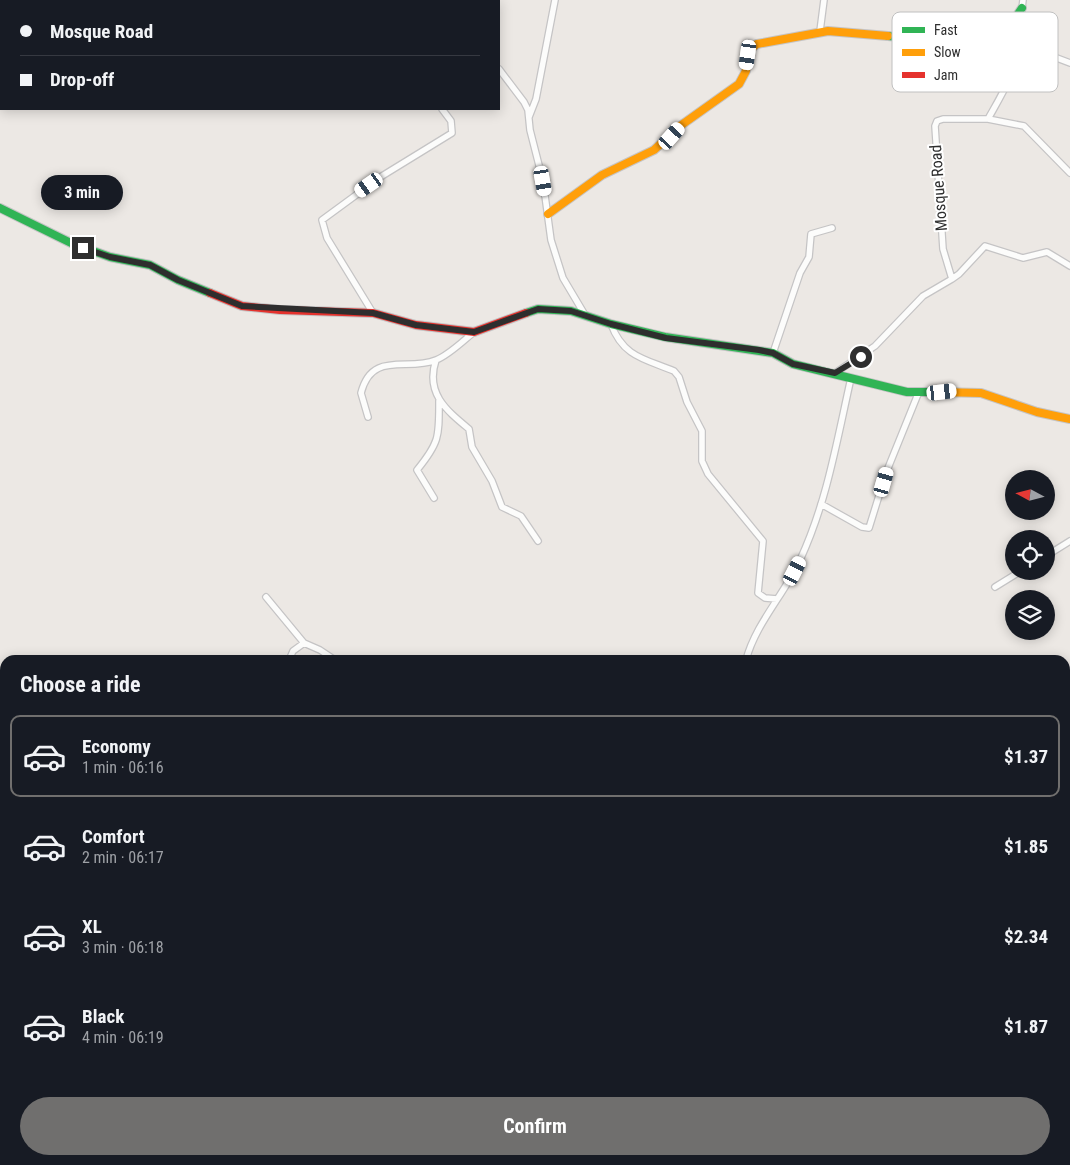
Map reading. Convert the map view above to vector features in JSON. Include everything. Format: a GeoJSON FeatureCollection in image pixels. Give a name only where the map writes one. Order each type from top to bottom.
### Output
{"type":"FeatureCollection","features":[{"type":"Feature","properties":{"kind":"street"},"geometry":{"type":"LineString","coordinates":[[529,116],[536,99],[555,0]]}},
{"type":"Feature","properties":{"kind":"street"},"geometry":{"type":"LineString","coordinates":[[820,31],[824,0]]}},
{"type":"Feature","properties":{"kind":"street"},"geometry":{"type":"LineString","coordinates":[[548,214],[606,173],[654,150],[680,126],[739,84],[746,71],[751,46],[765,41],[820,31],[892,37]]}},
{"type":"Feature","properties":{"kind":"street"},"geometry":{"type":"LineString","coordinates":[[1058,58],[1070,62]]}},
{"type":"Feature","properties":{"kind":"street"},"geometry":{"type":"LineString","coordinates":[[500,70],[524,102],[529,116],[530,130],[543,181],[551,240],[557,263],[585,315]]}},
{"type":"Feature","properties":{"kind":"street"},"geometry":{"type":"LineString","coordinates":[[1004,92],[988,119],[1024,126],[1070,174]]}},
{"type":"Feature","properties":{"kind":"street"},"geometry":{"type":"LineString","coordinates":[[373,313],[328,238],[322,220],[382,176],[452,133],[451,121],[443,110]]}},
{"type":"Feature","properties":{"kind":"street","name":"Mosque Road"},"geometry":{"type":"LineString","coordinates":[[952,279],[943,249],[935,126],[937,121],[943,119],[988,119]]}},
{"type":"Feature","properties":{"kind":"street"},"geometry":{"type":"LineString","coordinates":[[0,208],[71,243],[110,257],[150,265],[178,280],[242,306],[373,313],[416,325],[474,332]]}},
{"type":"Feature","properties":{"kind":"street"},"geometry":{"type":"LineString","coordinates":[[773,353],[800,273],[809,257],[811,234],[832,228]]}},
{"type":"Feature","properties":{"kind":"street"},"geometry":{"type":"LineString","coordinates":[[835,373],[875,346],[923,296],[960,274],[985,246],[1024,258],[1046,252],[1070,266]]}},
{"type":"Feature","properties":{"kind":"street"},"geometry":{"type":"LineString","coordinates":[[368,417],[361,393],[369,373],[380,367],[436,360],[474,332],[538,309],[571,311],[611,324],[666,338],[773,353],[793,364],[918,394],[954,391],[981,393],[1037,412],[1070,419]]}},
{"type":"Feature","properties":{"kind":"street"},"geometry":{"type":"LineString","coordinates":[[611,324],[617,339],[626,350],[674,371],[679,377],[692,413],[702,431],[702,461],[708,474],[763,541],[758,594],[765,598],[777,599]]}},
{"type":"Feature","properties":{"kind":"street"},"geometry":{"type":"LineString","coordinates":[[434,498],[417,470],[429,456],[438,436],[439,401],[433,384],[436,360]]}},
{"type":"Feature","properties":{"kind":"street"},"geometry":{"type":"LineString","coordinates":[[748,655],[752,641],[801,560],[831,475],[851,378]]}},
{"type":"Feature","properties":{"kind":"street"},"geometry":{"type":"LineString","coordinates":[[821,504],[862,527],[869,528],[886,473],[918,394]]}},
{"type":"Feature","properties":{"kind":"street"},"geometry":{"type":"LineString","coordinates":[[439,401],[469,429],[472,447],[492,481],[502,507],[520,516],[538,541]]}},
{"type":"Feature","properties":{"kind":"street"},"geometry":{"type":"LineString","coordinates":[[1055,550],[1070,541]]}},
{"type":"Feature","properties":{"kind":"street"},"geometry":{"type":"LineString","coordinates":[[995,587],[1006,580]]}},
{"type":"Feature","properties":{"kind":"street"},"geometry":{"type":"LineString","coordinates":[[266,597],[304,643],[328,655]]}},
{"type":"Feature","properties":{"kind":"street"},"geometry":{"type":"LineString","coordinates":[[291,655],[293,650],[304,643]]}},
{"type":"Feature","properties":{"kind":"traffic: fast"},"geometry":{"type":"LineString","coordinates":[[1019,12],[1022,8]]}},
{"type":"Feature","properties":{"kind":"traffic: fast"},"geometry":{"type":"LineString","coordinates":[[888,36],[892,36]]}},
{"type":"Feature","properties":{"kind":"traffic: fast"},"geometry":{"type":"LineString","coordinates":[[0,208],[71,243],[110,257],[150,265],[178,280],[210,293]]}},
{"type":"Feature","properties":{"kind":"traffic: fast"},"geometry":{"type":"LineString","coordinates":[[526,313],[538,309],[571,311],[611,324],[665,337],[773,353],[793,364],[907,392],[938,392]]}},
{"type":"Feature","properties":{"kind":"traffic: slow"},"geometry":{"type":"LineString","coordinates":[[548,214],[602,175],[654,150],[680,126],[739,84],[746,71],[749,50],[757,44],[828,31],[888,36]]}},
{"type":"Feature","properties":{"kind":"traffic: slow"},"geometry":{"type":"LineString","coordinates":[[938,392],[981,393],[1037,412],[1070,419]]}},
{"type":"Feature","properties":{"kind":"traffic: jam"},"geometry":{"type":"LineString","coordinates":[[210,293],[242,306],[280,310],[373,313],[416,325],[474,332],[526,313]]}},
{"type":"Feature","properties":{"kind":"route"},"geometry":{"type":"LineString","coordinates":[[83,248],[110,257],[129,259],[150,265],[178,280],[226,301],[256,308],[373,313],[416,325],[474,332],[538,309],[571,311],[611,324],[666,338],[773,353],[793,364],[835,373],[861,357]]}}]}
